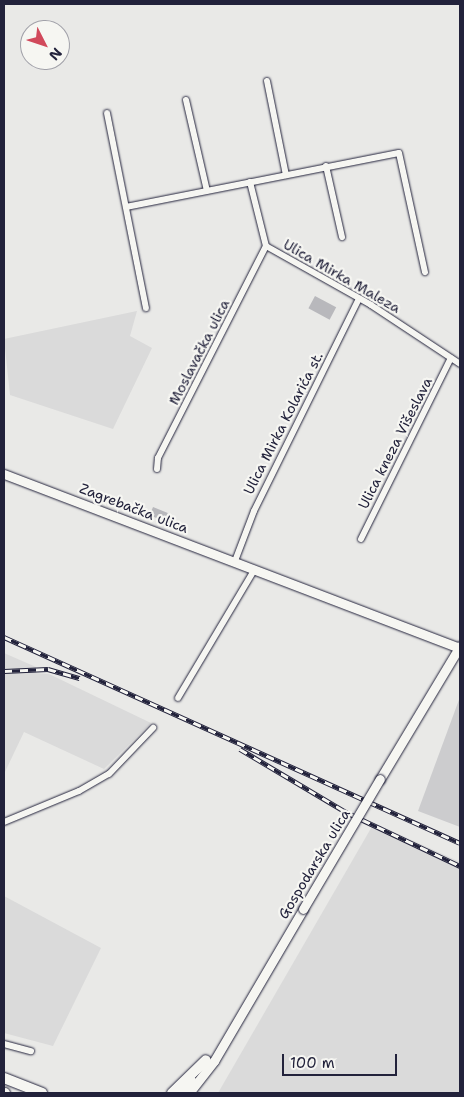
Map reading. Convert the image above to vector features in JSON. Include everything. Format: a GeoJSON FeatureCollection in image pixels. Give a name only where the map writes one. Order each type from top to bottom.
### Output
{"type":"FeatureCollection","features":[{"type":"Feature","properties":{"kind":"main road","name":"Zagrebačka ulica"},"geometry":{"type":"LineString","coordinates":[[4,474],[460,648]]}},
{"type":"Feature","properties":{"kind":"main road","name":"Gospodarska ulica"},"geometry":{"type":"LineString","coordinates":[[189,1093],[224,1042],[380,778],[460,648]]}},
{"type":"Feature","properties":{"kind":"main road"},"geometry":{"type":"LineString","coordinates":[[172,1093],[224,1042]]}},
{"type":"Feature","properties":{"kind":"main road"},"geometry":{"type":"LineString","coordinates":[[180,1093],[206,1060]]}},
{"type":"Feature","properties":{"kind":"main road"},"geometry":{"type":"LineString","coordinates":[[4,1078],[42,1093]]}},
{"type":"Feature","properties":{"kind":"street"},"geometry":{"type":"LineString","coordinates":[[267,81],[286,174]]}},
{"type":"Feature","properties":{"kind":"street"},"geometry":{"type":"LineString","coordinates":[[186,100],[207,191]]}},
{"type":"Feature","properties":{"kind":"street"},"geometry":{"type":"LineString","coordinates":[[107,113],[146,308]]}},
{"type":"Feature","properties":{"kind":"street"},"geometry":{"type":"LineString","coordinates":[[126,207],[395,152],[401,155],[425,272]]}},
{"type":"Feature","properties":{"kind":"street"},"geometry":{"type":"LineString","coordinates":[[326,166],[342,237]]}},
{"type":"Feature","properties":{"kind":"street","name":"Ulica Mirka Maleza"},"geometry":{"type":"LineString","coordinates":[[250,182],[266,246],[360,299],[460,364]]}},
{"type":"Feature","properties":{"kind":"street","name":"Moslavačka ulica"},"geometry":{"type":"LineString","coordinates":[[157,470],[158,458],[266,246]]}},
{"type":"Feature","properties":{"kind":"street","name":"Ulica Mirka Kolarića st."},"geometry":{"type":"LineString","coordinates":[[235,562],[254,511],[360,299]]}},
{"type":"Feature","properties":{"kind":"street","name":"Ulica kneza Višeslava"},"geometry":{"type":"LineString","coordinates":[[361,539],[451,358]]}},
{"type":"Feature","properties":{"kind":"street"},"geometry":{"type":"LineString","coordinates":[[178,698],[255,569]]}},
{"type":"Feature","properties":{"kind":"street"},"geometry":{"type":"LineString","coordinates":[[4,822],[79,791],[109,774],[152,728]]}},
{"type":"Feature","properties":{"kind":"street"},"geometry":{"type":"LineString","coordinates":[[4,1044],[31,1051]]}},
{"type":"Feature","properties":{"kind":"shaded area"},"geometry":{"type":"Polygon","coordinates":[[[137,311],[130,336],[152,348],[113,429],[10,395],[4,339],[137,311]]]}},
{"type":"Feature","properties":{"kind":"shaded area"},"geometry":{"type":"Polygon","coordinates":[[[4,653],[36,667],[36,673],[49,674],[151,723],[104,769],[24,732],[4,774],[4,653]]]}},
{"type":"Feature","properties":{"kind":"shaded area"},"geometry":{"type":"Polygon","coordinates":[[[460,697],[460,827],[418,811],[460,697]]]}},
{"type":"Feature","properties":{"kind":"shaded area"},"geometry":{"type":"Polygon","coordinates":[[[374,823],[460,862],[460,1093],[218,1093],[374,823]]]}},
{"type":"Feature","properties":{"kind":"shaded area"},"geometry":{"type":"Polygon","coordinates":[[[4,896],[101,948],[53,1046],[4,1033],[4,896]]]}},
{"type":"Feature","properties":{"kind":"building"},"geometry":{"type":"Polygon","coordinates":[[[315,296],[336,307],[330,320],[308,308],[315,296]]]}},
{"type":"Feature","properties":{"kind":"building"},"geometry":{"type":"Polygon","coordinates":[[[153,507],[168,513],[164,521],[150,515],[153,507]]]}},
{"type":"Feature","properties":{"kind":"railway"},"geometry":{"type":"LineString","coordinates":[[4,637],[460,843]]}},
{"type":"Feature","properties":{"kind":"railway"},"geometry":{"type":"LineString","coordinates":[[4,671],[48,669],[80,678]]}},
{"type":"Feature","properties":{"kind":"railway"},"geometry":{"type":"LineString","coordinates":[[240,749],[348,813],[460,866]]}}]}
